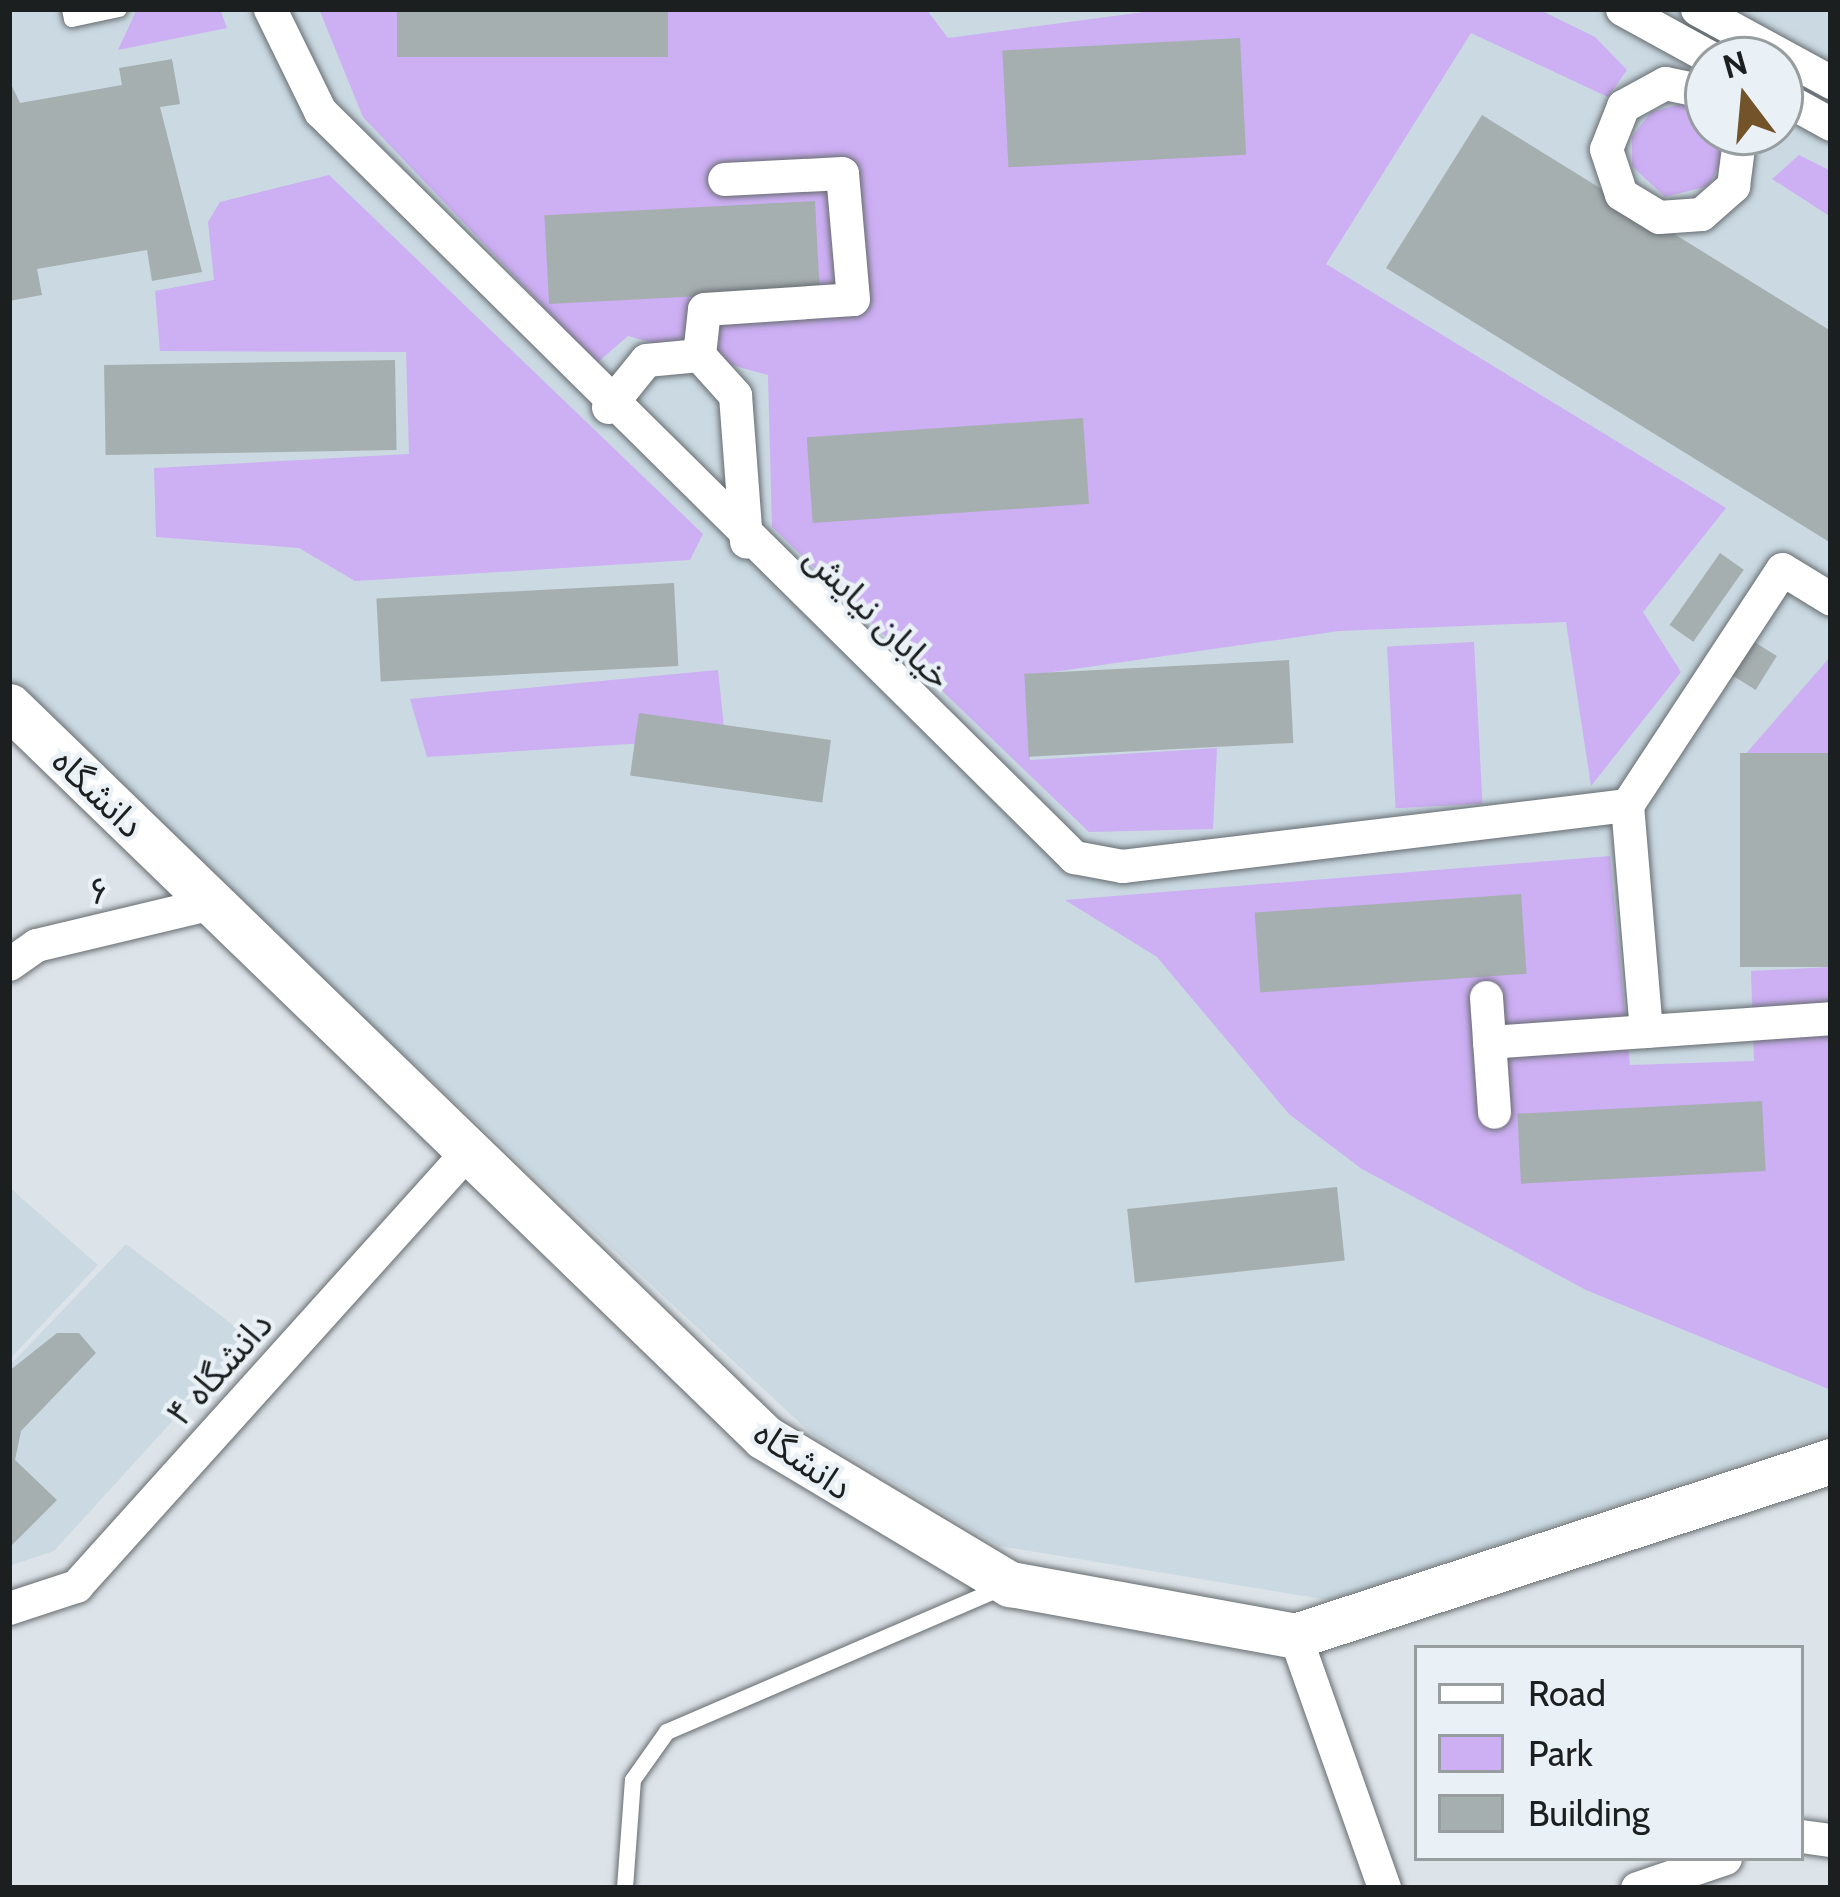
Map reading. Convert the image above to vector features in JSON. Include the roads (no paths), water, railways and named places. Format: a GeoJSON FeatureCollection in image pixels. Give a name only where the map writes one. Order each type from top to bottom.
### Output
{"type":"FeatureCollection","features":[{"type":"Feature","properties":{"kind":"street","name":"خیابان نیایش"},"geometry":{"type":"LineString","coordinates":[[270,9],[320,111],[608,407],[1053,844],[1097,864],[1627,805]]}},
{"type":"Feature","properties":{"kind":"street"},"geometry":{"type":"LineString","coordinates":[[1622,9],[1684,43]]}},
{"type":"Feature","properties":{"kind":"street"},"geometry":{"type":"LineString","coordinates":[[1696,9],[1831,82]]}},
{"type":"Feature","properties":{"kind":"street"},"geometry":{"type":"LineString","coordinates":[[1684,87],[1665,83],[1623,106],[1606,149],[1621,194],[1659,217],[1701,214],[1733,186],[1737,156]]}},
{"type":"Feature","properties":{"kind":"street"},"geometry":{"type":"LineString","coordinates":[[1804,109],[1831,124]]}},
{"type":"Feature","properties":{"kind":"street"},"geometry":{"type":"LineString","coordinates":[[724,179],[842,173],[853,299],[704,309],[699,355],[735,394],[746,542]]}},
{"type":"Feature","properties":{"kind":"street"},"geometry":{"type":"LineString","coordinates":[[608,407],[646,360],[699,355]]}},
{"type":"Feature","properties":{"kind":"street"},"geometry":{"type":"LineString","coordinates":[[1646,1031],[1627,805],[1782,569],[1831,599]]}},
{"type":"Feature","properties":{"kind":"street","name":"دانشگاه"},"geometry":{"type":"LineString","coordinates":[[9,706],[764,1437],[1010,1584],[1295,1636],[1831,1461]]}},
{"type":"Feature","properties":{"kind":"street","name":"۶"},"geometry":{"type":"LineString","coordinates":[[9,964],[36,945],[212,903]]}},
{"type":"Feature","properties":{"kind":"street"},"geometry":{"type":"LineString","coordinates":[[1486,997],[1494,1112]]}},
{"type":"Feature","properties":{"kind":"street"},"geometry":{"type":"LineString","coordinates":[[1489,1042],[1831,1018]]}},
{"type":"Feature","properties":{"kind":"street","name":"۴ دانشگاه"},"geometry":{"type":"LineString","coordinates":[[9,1609],[76,1586],[468,1151]]}},
{"type":"Feature","properties":{"kind":"street"},"geometry":{"type":"LineString","coordinates":[[1295,1636],[1384,1888]]}},
{"type":"Feature","properties":{"kind":"street"},"geometry":{"type":"LineString","coordinates":[[1637,1888],[1716,1861]]}},
{"type":"Feature","properties":{"kind":"lane"},"geometry":{"type":"LineString","coordinates":[[70,9],[72,19],[118,9]]}},
{"type":"Feature","properties":{"kind":"lane"},"geometry":{"type":"LineString","coordinates":[[625,1888],[633,1780],[667,1732],[1010,1584]]}}]}
